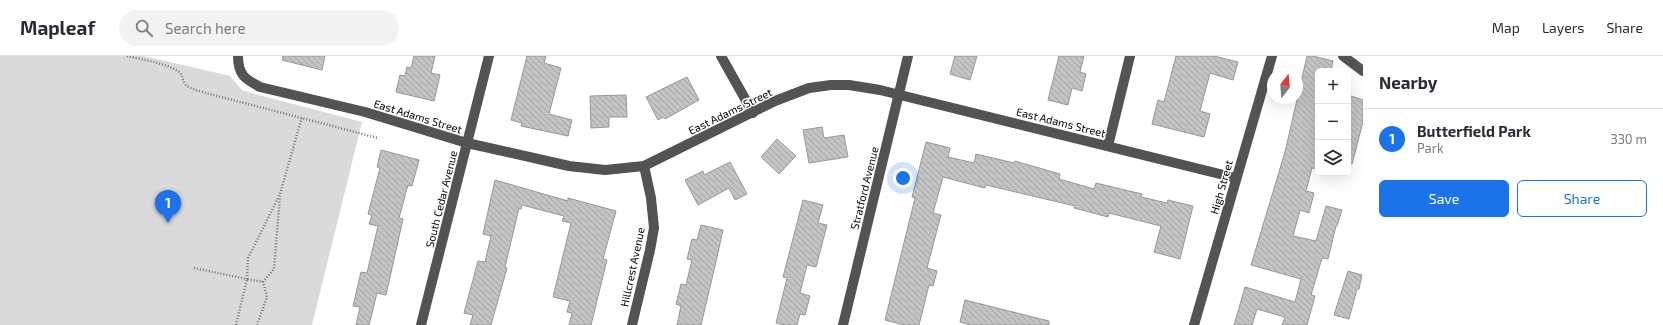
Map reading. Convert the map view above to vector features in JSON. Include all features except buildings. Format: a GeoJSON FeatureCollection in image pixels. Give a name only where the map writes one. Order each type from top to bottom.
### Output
{"type":"FeatureCollection","features":[{"type":"Feature","properties":{"kind":"street","name":"East Adams Street"},"geometry":{"type":"LineString","coordinates":[[238,56],[241,73],[248,80],[260,87],[365,112],[467,143],[588,169],[619,169],[644,166],[753,112],[798,92],[831,85],[849,85],[880,90],[1236,178]]}},
{"type":"Feature","properties":{"kind":"street","name":"South Cedar Avenue"},"geometry":{"type":"LineString","coordinates":[[421,325],[489,56]]}},
{"type":"Feature","properties":{"kind":"street"},"geometry":{"type":"LineString","coordinates":[[721,56],[753,112]]}},
{"type":"Feature","properties":{"kind":"street","name":"Stratford Avenue"},"geometry":{"type":"LineString","coordinates":[[843,325],[908,56]]}},
{"type":"Feature","properties":{"kind":"street"},"geometry":{"type":"LineString","coordinates":[[1108,146],[1130,56]]}},
{"type":"Feature","properties":{"kind":"street","name":"High Street"},"geometry":{"type":"LineString","coordinates":[[1194,325],[1272,56]]}},
{"type":"Feature","properties":{"kind":"street"},"geometry":{"type":"LineString","coordinates":[[1343,56],[1363,71]]}},
{"type":"Feature","properties":{"kind":"street","name":"Hillcrest Avenue"},"geometry":{"type":"LineString","coordinates":[[632,325],[654,228],[651,198],[644,166]]}},
{"type":"Feature","properties":{"kind":"path"},"geometry":{"type":"LineString","coordinates":[[128,56],[177,70],[183,76],[187,86],[192,88],[378,138]]}},
{"type":"Feature","properties":{"kind":"path"},"geometry":{"type":"LineString","coordinates":[[236,325],[247,279],[248,258],[280,194],[302,117]]}},
{"type":"Feature","properties":{"kind":"path"},"geometry":{"type":"LineString","coordinates":[[263,282],[274,269],[280,194]]}},
{"type":"Feature","properties":{"kind":"path"},"geometry":{"type":"LineString","coordinates":[[194,268],[263,282]]}},
{"type":"Feature","properties":{"kind":"path"},"geometry":{"type":"LineString","coordinates":[[256,325],[267,297],[263,282]]}},
{"type":"Feature","properties":{"kind":"shaded area"},"geometry":{"type":"Polygon","coordinates":[[[0,56],[144,56],[230,76],[242,90],[362,122],[312,325],[0,325],[0,56]]]}},
{"type":"Feature","properties":{"kind":"place","name":"Butterfield Park"},"geometry":{"type":"Point","coordinates":[168,223]}}]}
